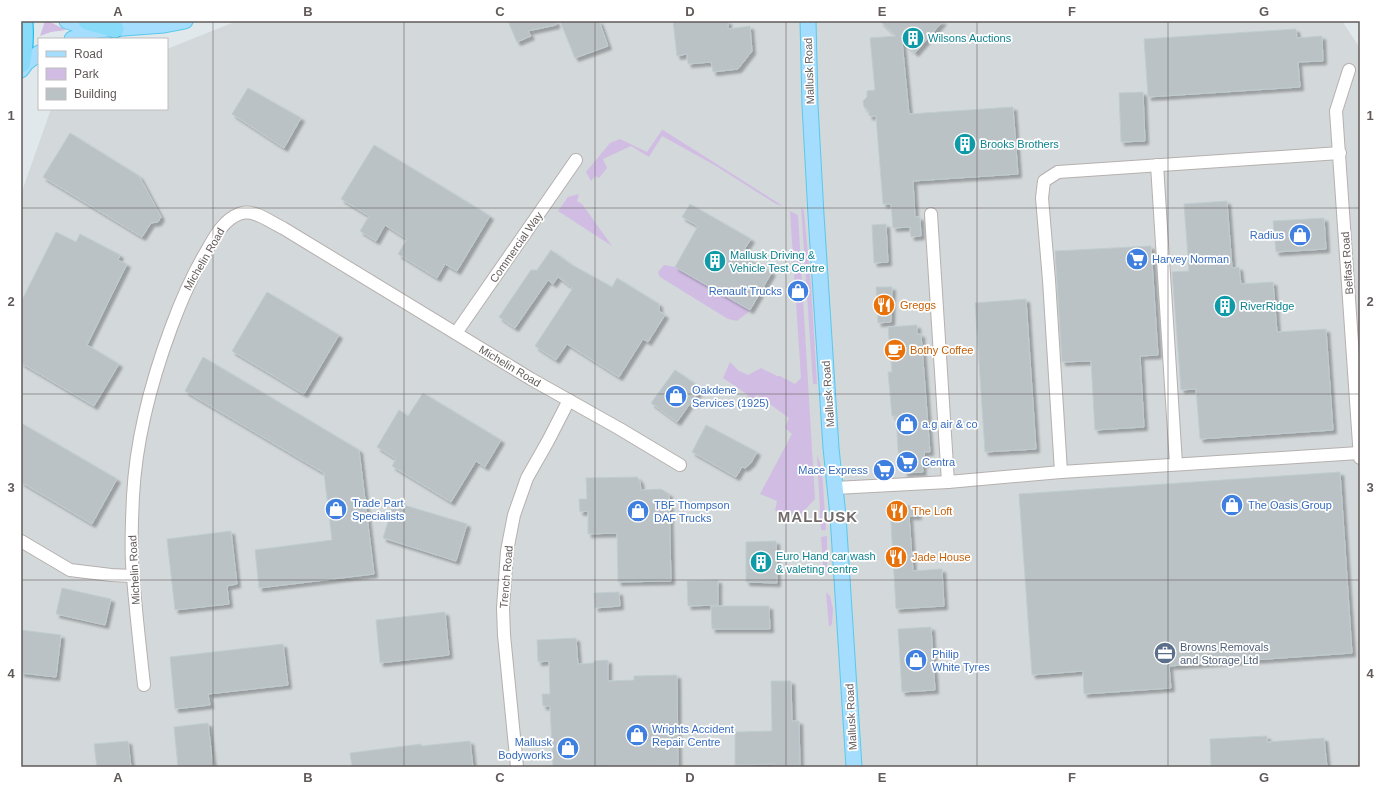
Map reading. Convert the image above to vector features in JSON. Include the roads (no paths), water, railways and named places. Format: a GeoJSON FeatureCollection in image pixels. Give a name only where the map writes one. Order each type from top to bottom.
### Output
{"type":"FeatureCollection","features":[{"type":"Feature","properties":{"kind":"highway"},"geometry":{"type":"LineString","coordinates":[[21,64],[24,54],[24,21]]}},
{"type":"Feature","properties":{"kind":"highway"},"geometry":{"type":"LineString","coordinates":[[91,26],[115,28]]}},
{"type":"Feature","properties":{"kind":"main road"},"geometry":{"type":"LineString","coordinates":[[66,21],[91,26]]}},
{"type":"Feature","properties":{"kind":"main road"},"geometry":{"type":"LineString","coordinates":[[115,28],[164,25],[184,21]]}},
{"type":"Feature","properties":{"kind":"main road","name":"Mallusk Road"},"geometry":{"type":"LineString","coordinates":[[808,21],[810,105],[816,222],[831,448],[838,516],[854,767]]}},
{"type":"Feature","properties":{"kind":"main road"},"geometry":{"type":"LineString","coordinates":[[73,38],[91,26]]}},
{"type":"Feature","properties":{"kind":"main road"},"geometry":{"type":"LineString","coordinates":[[21,70],[26,63],[38,53]]}},
{"type":"Feature","properties":{"kind":"street","name":"Belfast Road"},"geometry":{"type":"LineString","coordinates":[[1349,70],[1336,111],[1360,456]]}},
{"type":"Feature","properties":{"kind":"street"},"geometry":{"type":"LineString","coordinates":[[1061,472],[1049,280],[1042,198],[1044,181],[1058,172],[1340,153]]}},
{"type":"Feature","properties":{"kind":"street","name":"Commercial Way"},"geometry":{"type":"LineString","coordinates":[[456,333],[576,160]]}},
{"type":"Feature","properties":{"kind":"street"},"geometry":{"type":"LineString","coordinates":[[1157,165],[1176,464]]}},
{"type":"Feature","properties":{"kind":"street","name":"Michelin Road"},"geometry":{"type":"LineString","coordinates":[[144,685],[132,576],[133,495],[144,416],[160,357],[184,290],[200,261],[223,225],[239,214],[251,212],[283,228],[531,379],[680,465]]}},
{"type":"Feature","properties":{"kind":"street"},"geometry":{"type":"LineString","coordinates":[[930,214],[948,482]]}},
{"type":"Feature","properties":{"kind":"street","name":"Trench Road"},"geometry":{"type":"LineString","coordinates":[[517,767],[502,608],[507,551],[514,515],[528,478],[569,400]]}},
{"type":"Feature","properties":{"kind":"street"},"geometry":{"type":"LineString","coordinates":[[835,488],[948,482],[1176,464],[1360,456]]}},
{"type":"Feature","properties":{"kind":"street"},"geometry":{"type":"LineString","coordinates":[[21,541],[70,570],[132,576]]}},
{"type":"Feature","properties":{"kind":"place","name":"Wilsons Auctions"},"geometry":{"type":"Point","coordinates":[913,38]}},
{"type":"Feature","properties":{"kind":"place","name":"Brooks Brothers"},"geometry":{"type":"Point","coordinates":[965,144]}},
{"type":"Feature","properties":{"kind":"place","name":"Radius"},"geometry":{"type":"Point","coordinates":[1300,235]}},
{"type":"Feature","properties":{"kind":"place","name":"Harvey Norman"},"geometry":{"type":"Point","coordinates":[1137,259]}},
{"type":"Feature","properties":{"kind":"place","name":"Mallusk Driving & Vehicle Test Centre"},"geometry":{"type":"Point","coordinates":[715,261]}},
{"type":"Feature","properties":{"kind":"place","name":"Renault Trucks"},"geometry":{"type":"Point","coordinates":[798,291]}},
{"type":"Feature","properties":{"kind":"place","name":"Greggs"},"geometry":{"type":"Point","coordinates":[884,305]}},
{"type":"Feature","properties":{"kind":"place","name":"RiverRidge"},"geometry":{"type":"Point","coordinates":[1225,306]}},
{"type":"Feature","properties":{"kind":"place","name":"Bothy Coffee"},"geometry":{"type":"Point","coordinates":[895,350]}},
{"type":"Feature","properties":{"kind":"place","name":"Oakdene Services (1925)"},"geometry":{"type":"Point","coordinates":[676,396]}},
{"type":"Feature","properties":{"kind":"place","name":"a.g air & co"},"geometry":{"type":"Point","coordinates":[907,424]}},
{"type":"Feature","properties":{"kind":"place","name":"Centra"},"geometry":{"type":"Point","coordinates":[907,462]}},
{"type":"Feature","properties":{"kind":"place","name":"Mace Express"},"geometry":{"type":"Point","coordinates":[884,470]}},
{"type":"Feature","properties":{"kind":"place","name":"The Oasis Group"},"geometry":{"type":"Point","coordinates":[1232,505]}},
{"type":"Feature","properties":{"kind":"place","name":"Trade Part Specialists"},"geometry":{"type":"Point","coordinates":[336,509]}},
{"type":"Feature","properties":{"kind":"place","name":"TBF Thompson DAF Trucks"},"geometry":{"type":"Point","coordinates":[638,511]}},
{"type":"Feature","properties":{"kind":"place","name":"The Loft"},"geometry":{"type":"Point","coordinates":[897,511]}},
{"type":"Feature","properties":{"kind":"place","name":"Jade House"},"geometry":{"type":"Point","coordinates":[896,557]}},
{"type":"Feature","properties":{"kind":"place","name":"Euro Hand car wash & valeting centre"},"geometry":{"type":"Point","coordinates":[761,562]}},
{"type":"Feature","properties":{"kind":"place","name":"Browns Removals and Storage Ltd"},"geometry":{"type":"Point","coordinates":[1165,653]}},
{"type":"Feature","properties":{"kind":"place","name":"Philip White Tyres"},"geometry":{"type":"Point","coordinates":[916,660]}},
{"type":"Feature","properties":{"kind":"place","name":"Wrights Accident Repair Centre"},"geometry":{"type":"Point","coordinates":[637,735]}},
{"type":"Feature","properties":{"kind":"place","name":"Mallusk Bodyworks"},"geometry":{"type":"Point","coordinates":[568,748]}},
{"type":"Feature","properties":{"kind":"district","name":"MALLUSK"},"geometry":{"type":"Point","coordinates":[818,517]}}]}
